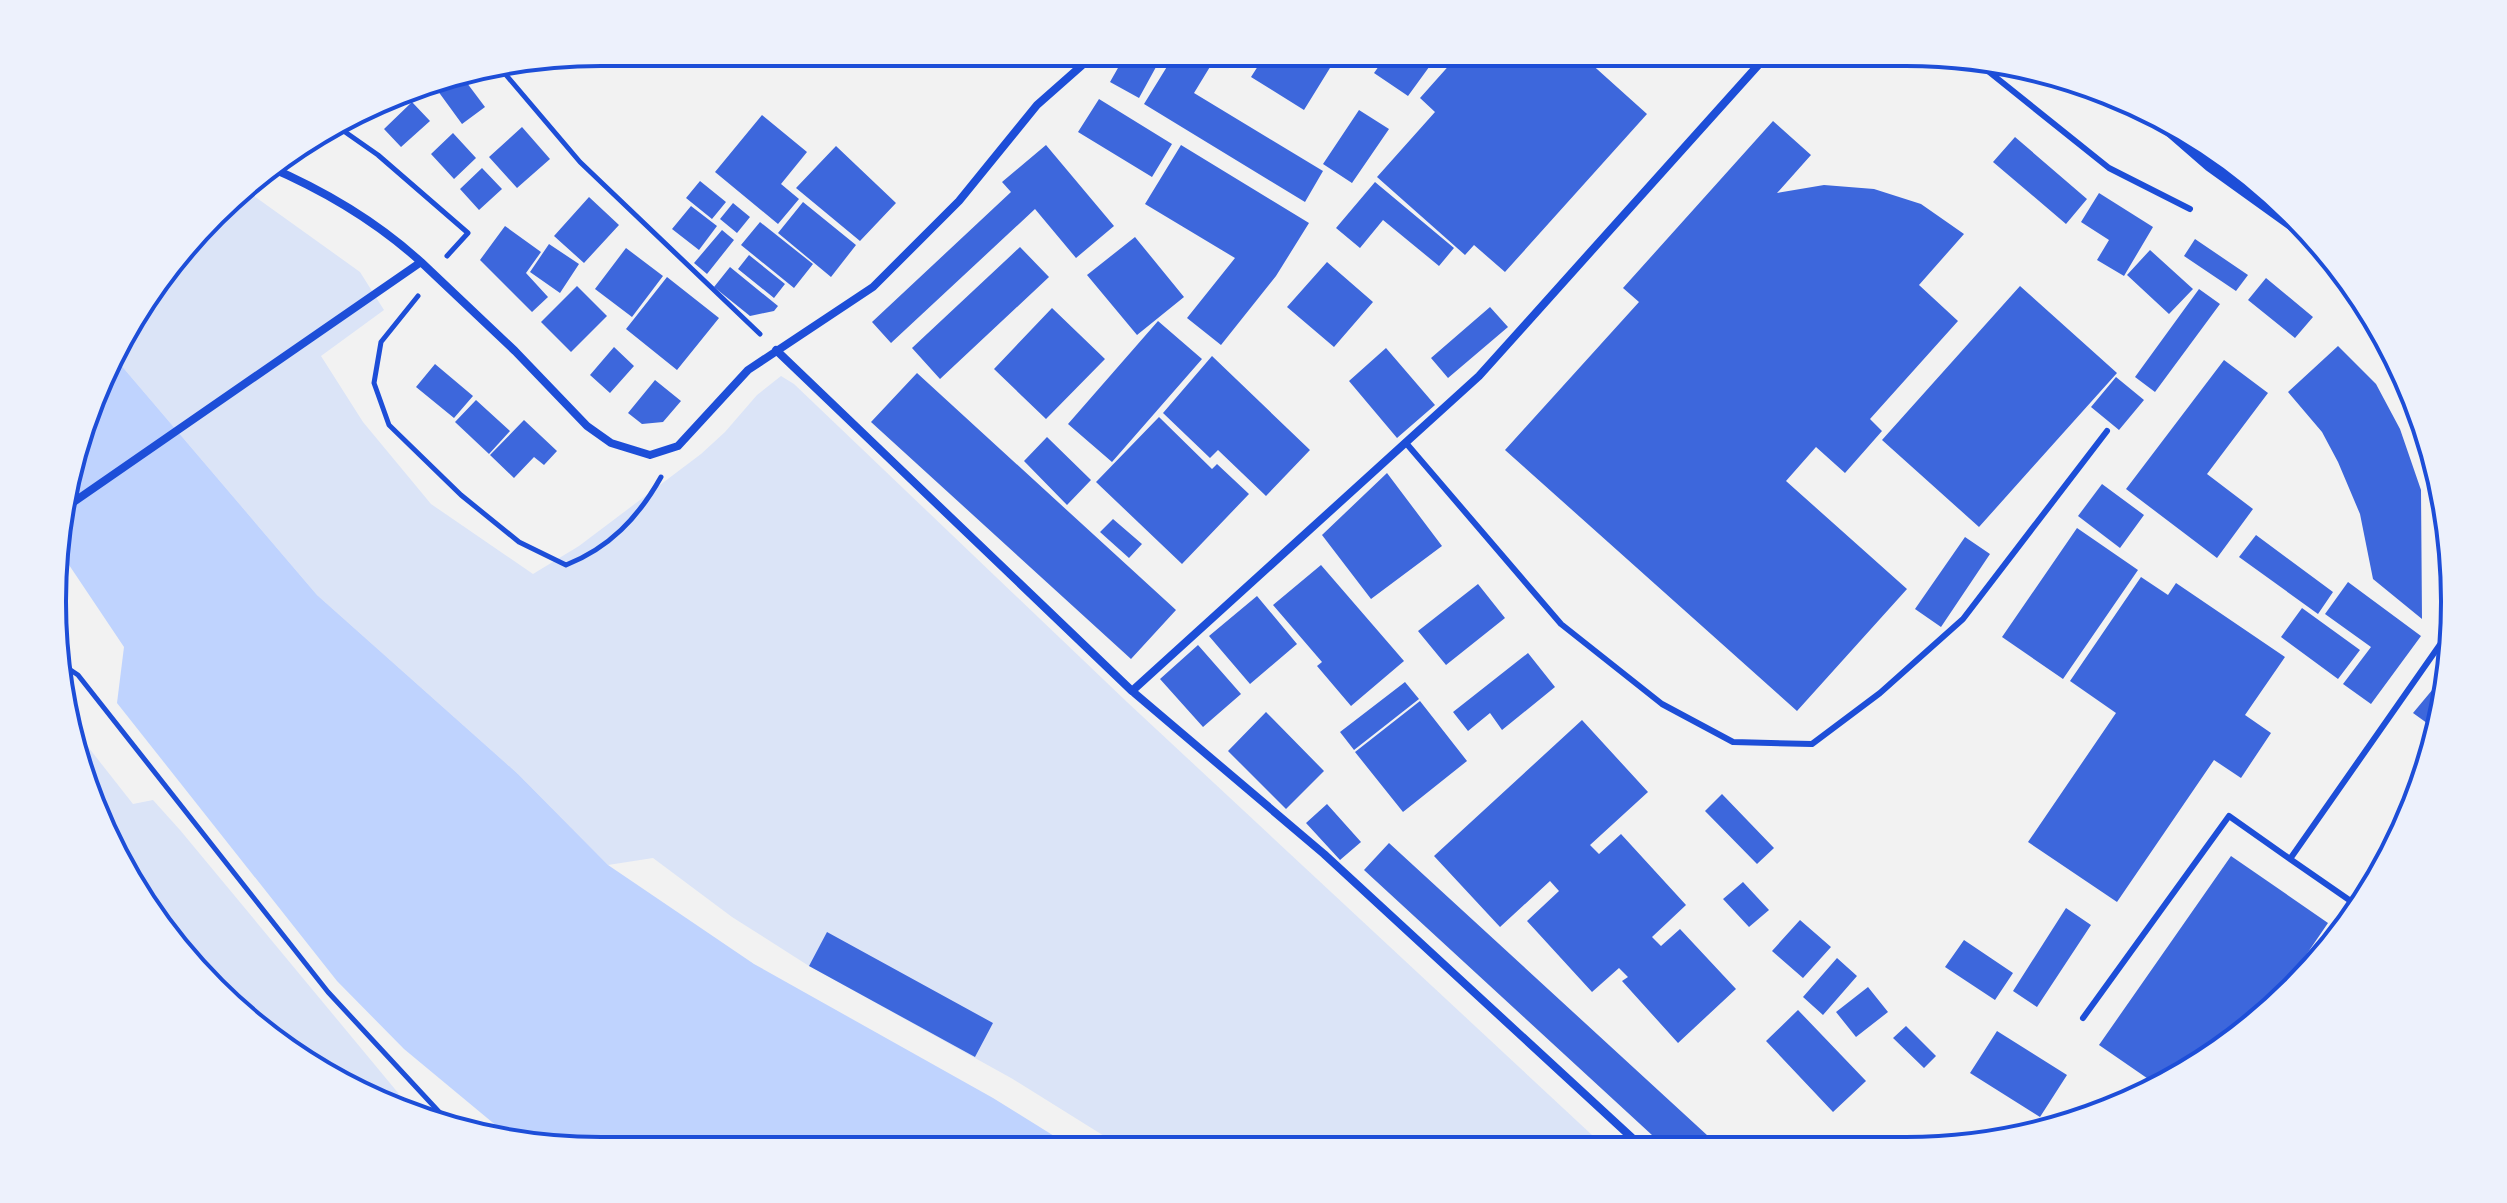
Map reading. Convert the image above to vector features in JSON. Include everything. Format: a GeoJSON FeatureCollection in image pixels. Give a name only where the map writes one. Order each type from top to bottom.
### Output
{"type":"FeatureCollection","features":[{"type":"Feature","properties":{"kind":"street"},"geometry":{"type":"LineString","coordinates":[[281,173],[371,223],[433,273],[599,434],[629,450],[650,455],[678,446],[748,370],[840,312],[894,268],[959,201],[1037,105],[1081,66]]}},
{"type":"Feature","properties":{"kind":"street"},"geometry":{"type":"LineString","coordinates":[[1132,691],[1479,376],[1757,66]]}},
{"type":"Feature","properties":{"kind":"street"},"geometry":{"type":"LineString","coordinates":[[75,501],[421,262]]}},
{"type":"Feature","properties":{"kind":"street"},"geometry":{"type":"LineString","coordinates":[[776,350],[793,370],[1132,691],[1324,854],[1631,1137]]}},
{"type":"Feature","properties":{"kind":"lane"},"geometry":{"type":"LineString","coordinates":[[1991,73],[2109,168],[2190,209]]}},
{"type":"Feature","properties":{"kind":"lane"},"geometry":{"type":"LineString","coordinates":[[1406,443],[1561,624],[1662,704],[1733,742],[1812,744],[1880,693],[1963,619],[2107,431]]}},
{"type":"Feature","properties":{"kind":"lane"},"geometry":{"type":"LineString","coordinates":[[2290,859],[2439,646]]}},
{"type":"Feature","properties":{"kind":"lane"},"geometry":{"type":"LineString","coordinates":[[2083,1018],[2229,816],[2350,900]]}},
{"type":"Feature","properties":{"kind":"path"},"geometry":{"type":"LineString","coordinates":[[506,75],[580,162],[776,350]]}},
{"type":"Feature","properties":{"kind":"path"},"geometry":{"type":"LineString","coordinates":[[345,132],[378,155],[468,233],[433,273],[381,342],[374,383],[389,425],[461,495],[519,542],[566,565],[594,554],[642,511],[678,446]]}},
{"type":"Feature","properties":{"kind":"path"},"geometry":{"type":"LineString","coordinates":[[71,670],[78,675],[328,992],[439,1112]]}},
{"type":"Feature","properties":{"kind":"shaded area"},"geometry":{"type":"Polygon","coordinates":[[[253,195],[360,272],[384,310],[321,356],[363,422],[431,504],[533,574],[579,546],[701,454],[757,395],[781,376],[794,384],[1127,702],[1594,1137],[1106,1137],[1011,1078],[809,966],[732,917],[653,858],[608,865],[518,774],[317,595],[121,365],[156,304],[177,276],[199,248],[253,195]]]}},
{"type":"Feature","properties":{"kind":"shaded area"},"geometry":{"type":"Polygon","coordinates":[[[85,743],[133,804],[153,800],[180,830],[399,1094],[396,1095],[365,1082],[304,1047],[248,1004],[199,955],[156,899],[121,838],[94,774],[85,743]]]}},
{"type":"Feature","properties":{"kind":"water"},"geometry":{"type":"Polygon","coordinates":[[[121,365],[317,595],[518,774],[608,865],[754,964],[993,1098],[1056,1137],[602,1137],[498,1127],[404,1049],[337,981],[117,703],[124,647],[67,563],[84,463],[94,429],[121,365]]]}},
{"type":"Feature","properties":{"kind":"building"},"geometry":{"type":"Polygon","coordinates":[[[1119,66],[1156,67],[1139,98],[1110,82],[1119,66]]]}},
{"type":"Feature","properties":{"kind":"building"},"geometry":{"type":"Polygon","coordinates":[[[1167,66],[1210,66],[1194,93],[1323,171],[1305,202],[1144,104],[1167,66]]]}},
{"type":"Feature","properties":{"kind":"building"},"geometry":{"type":"Polygon","coordinates":[[[1258,66],[1331,66],[1304,110],[1251,77],[1258,66]]]}},
{"type":"Feature","properties":{"kind":"building"},"geometry":{"type":"Polygon","coordinates":[[[1379,66],[1430,66],[1408,96],[1374,73],[1379,66]]]}},
{"type":"Feature","properties":{"kind":"building"},"geometry":{"type":"Polygon","coordinates":[[[1449,66],[1594,66],[1647,114],[1505,272],[1474,245],[1465,255],[1377,177],[1435,112],[1420,98],[1449,66]]]}},
{"type":"Feature","properties":{"kind":"building"},"geometry":{"type":"Polygon","coordinates":[[[467,83],[485,107],[462,124],[438,91],[467,83]]]}},
{"type":"Feature","properties":{"kind":"building"},"geometry":{"type":"Polygon","coordinates":[[[1099,99],[1172,144],[1152,177],[1078,132],[1099,99]]]}},
{"type":"Feature","properties":{"kind":"building"},"geometry":{"type":"Polygon","coordinates":[[[412,102],[430,121],[401,147],[384,129],[412,102]]]}},
{"type":"Feature","properties":{"kind":"building"},"geometry":{"type":"Polygon","coordinates":[[[1359,110],[1389,129],[1352,183],[1323,164],[1359,110]]]}},
{"type":"Feature","properties":{"kind":"building"},"geometry":{"type":"Polygon","coordinates":[[[762,115],[807,152],[781,184],[799,199],[778,224],[715,172],[762,115]]]}},
{"type":"Feature","properties":{"kind":"building"},"geometry":{"type":"Polygon","coordinates":[[[1773,121],[1811,155],[1777,193],[1824,185],[1874,189],[1921,204],[1964,234],[1919,285],[1958,321],[1870,419],[1882,431],[1845,473],[1816,447],[1786,481],[1907,589],[1797,711],[1505,450],[1639,302],[1623,288],[1773,121]]]}},
{"type":"Feature","properties":{"kind":"building"},"geometry":{"type":"Polygon","coordinates":[[[522,127],[550,159],[517,188],[489,157],[522,127]]]}},
{"type":"Feature","properties":{"kind":"building"},"geometry":{"type":"Polygon","coordinates":[[[453,133],[476,158],[454,179],[431,154],[453,133]]]}},
{"type":"Feature","properties":{"kind":"building"},"geometry":{"type":"Polygon","coordinates":[[[2015,137],[2087,199],[2066,224],[1993,162],[2015,137]]]}},
{"type":"Feature","properties":{"kind":"building"},"geometry":{"type":"Polygon","coordinates":[[[1046,145],[1114,226],[1076,258],[1035,209],[891,343],[872,322],[1011,192],[1002,182],[1046,145]]]}},
{"type":"Feature","properties":{"kind":"building"},"geometry":{"type":"Polygon","coordinates":[[[1181,145],[1309,223],[1276,276],[1221,345],[1187,318],[1235,258],[1145,204],[1181,145]]]}},
{"type":"Feature","properties":{"kind":"building"},"geometry":{"type":"Polygon","coordinates":[[[836,146],[896,203],[860,241],[796,188],[836,146]]]}},
{"type":"Feature","properties":{"kind":"building"},"geometry":{"type":"Polygon","coordinates":[[[482,168],[502,189],[479,210],[460,189],[482,168]]]}},
{"type":"Feature","properties":{"kind":"building"},"geometry":{"type":"Polygon","coordinates":[[[700,181],[726,202],[712,219],[686,198],[700,181]]]}},
{"type":"Feature","properties":{"kind":"building"},"geometry":{"type":"Polygon","coordinates":[[[1375,182],[1454,248],[1439,266],[1383,220],[1360,248],[1336,228],[1375,182]]]}},
{"type":"Feature","properties":{"kind":"building"},"geometry":{"type":"Polygon","coordinates":[[[2099,193],[2153,227],[2124,276],[2097,260],[2109,240],[2081,222],[2099,193]]]}},
{"type":"Feature","properties":{"kind":"building"},"geometry":{"type":"Polygon","coordinates":[[[589,197],[619,225],[584,263],[554,236],[589,197]]]}},
{"type":"Feature","properties":{"kind":"building"},"geometry":{"type":"Polygon","coordinates":[[[803,202],[856,245],[831,277],[778,233],[803,202]]]}},
{"type":"Feature","properties":{"kind":"building"},"geometry":{"type":"Polygon","coordinates":[[[733,203],[750,217],[737,233],[720,219],[733,203]]]}},
{"type":"Feature","properties":{"kind":"building"},"geometry":{"type":"Polygon","coordinates":[[[691,206],[717,226],[699,250],[672,229],[691,206]]]}},
{"type":"Feature","properties":{"kind":"building"},"geometry":{"type":"Polygon","coordinates":[[[760,222],[813,264],[794,288],[741,245],[760,222]]]}},
{"type":"Feature","properties":{"kind":"building"},"geometry":{"type":"Polygon","coordinates":[[[505,226],[541,252],[526,273],[548,297],[532,312],[480,260],[505,226]]]}},
{"type":"Feature","properties":{"kind":"building"},"geometry":{"type":"Polygon","coordinates":[[[722,230],[734,240],[707,274],[694,263],[722,230]]]}},
{"type":"Feature","properties":{"kind":"building"},"geometry":{"type":"Polygon","coordinates":[[[1135,237],[1184,297],[1137,335],[1087,275],[1135,237]]]}},
{"type":"Feature","properties":{"kind":"building"},"geometry":{"type":"Polygon","coordinates":[[[2195,239],[2248,275],[2236,291],[2184,256],[2195,239]]]}},
{"type":"Feature","properties":{"kind":"building"},"geometry":{"type":"Polygon","coordinates":[[[549,244],[579,264],[560,293],[530,272],[549,244]]]}},
{"type":"Feature","properties":{"kind":"building"},"geometry":{"type":"Polygon","coordinates":[[[1020,247],[1049,277],[940,379],[912,348],[1020,247]]]}},
{"type":"Feature","properties":{"kind":"building"},"geometry":{"type":"Polygon","coordinates":[[[626,248],[663,276],[632,317],[595,289],[626,248]]]}},
{"type":"Feature","properties":{"kind":"building"},"geometry":{"type":"Polygon","coordinates":[[[2150,250],[2193,289],[2169,314],[2127,275],[2150,250]]]}},
{"type":"Feature","properties":{"kind":"building"},"geometry":{"type":"Polygon","coordinates":[[[749,255],[785,284],[774,298],[738,269],[749,255]]]}},
{"type":"Feature","properties":{"kind":"building"},"geometry":{"type":"Polygon","coordinates":[[[1327,262],[1373,302],[1334,347],[1287,307],[1327,262]]]}},
{"type":"Feature","properties":{"kind":"building"},"geometry":{"type":"Polygon","coordinates":[[[730,267],[778,306],[774,311],[750,316],[714,287],[730,267]]]}},
{"type":"Feature","properties":{"kind":"building"},"geometry":{"type":"Polygon","coordinates":[[[667,277],[719,318],[677,370],[626,329],[667,277]]]}},
{"type":"Feature","properties":{"kind":"building"},"geometry":{"type":"Polygon","coordinates":[[[2266,278],[2313,317],[2295,338],[2248,300],[2266,278]]]}},
{"type":"Feature","properties":{"kind":"building"},"geometry":{"type":"Polygon","coordinates":[[[577,286],[607,316],[571,352],[541,322],[577,286]]]}},
{"type":"Feature","properties":{"kind":"building"},"geometry":{"type":"Polygon","coordinates":[[[2020,286],[2117,373],[1979,527],[1882,440],[2020,286]]]}},
{"type":"Feature","properties":{"kind":"building"},"geometry":{"type":"Polygon","coordinates":[[[2199,289],[2220,304],[2155,392],[2135,377],[2199,289]]]}},
{"type":"Feature","properties":{"kind":"building"},"geometry":{"type":"Polygon","coordinates":[[[1490,307],[1508,327],[1448,378],[1431,358],[1490,307]]]}},
{"type":"Feature","properties":{"kind":"building"},"geometry":{"type":"Polygon","coordinates":[[[1052,308],[1105,359],[1046,419],[994,369],[1052,308]]]}},
{"type":"Feature","properties":{"kind":"building"},"geometry":{"type":"Polygon","coordinates":[[[1158,321],[1202,359],[1112,462],[1068,424],[1158,321]]]}},
{"type":"Feature","properties":{"kind":"building"},"geometry":{"type":"Polygon","coordinates":[[[2338,346],[2376,384],[2400,429],[2421,490],[2422,619],[2373,579],[2360,514],[2338,462],[2322,432],[2288,392],[2338,346]]]}},
{"type":"Feature","properties":{"kind":"building"},"geometry":{"type":"Polygon","coordinates":[[[614,347],[634,366],[610,393],[590,375],[614,347]]]}},
{"type":"Feature","properties":{"kind":"building"},"geometry":{"type":"Polygon","coordinates":[[[1386,348],[1435,405],[1397,438],[1349,381],[1386,348]]]}},
{"type":"Feature","properties":{"kind":"building"},"geometry":{"type":"Polygon","coordinates":[[[1212,356],[1310,450],[1266,496],[1218,450],[1210,458],[1163,413],[1212,356]]]}},
{"type":"Feature","properties":{"kind":"building"},"geometry":{"type":"Polygon","coordinates":[[[2224,360],[2268,393],[2207,474],[2253,509],[2217,558],[2126,489],[2224,360]]]}},
{"type":"Feature","properties":{"kind":"building"},"geometry":{"type":"Polygon","coordinates":[[[435,364],[473,396],[454,418],[416,387],[435,364]]]}},
{"type":"Feature","properties":{"kind":"building"},"geometry":{"type":"Polygon","coordinates":[[[917,373],[1176,610],[1131,659],[871,422],[917,373]]]}},
{"type":"Feature","properties":{"kind":"building"},"geometry":{"type":"Polygon","coordinates":[[[2116,377],[2144,400],[2119,430],[2091,407],[2116,377]]]}},
{"type":"Feature","properties":{"kind":"building"},"geometry":{"type":"Polygon","coordinates":[[[655,380],[681,401],[663,422],[642,424],[628,413],[655,380]]]}},
{"type":"Feature","properties":{"kind":"building"},"geometry":{"type":"Polygon","coordinates":[[[476,400],[510,431],[489,454],[455,422],[476,400]]]}},
{"type":"Feature","properties":{"kind":"building"},"geometry":{"type":"Polygon","coordinates":[[[1159,417],[1212,469],[1217,464],[1249,494],[1182,564],[1096,482],[1159,417]]]}},
{"type":"Feature","properties":{"kind":"building"},"geometry":{"type":"Polygon","coordinates":[[[524,420],[557,451],[544,465],[534,457],[514,478],[490,455],[524,420]]]}},
{"type":"Feature","properties":{"kind":"building"},"geometry":{"type":"Polygon","coordinates":[[[1047,437],[1091,480],[1067,505],[1024,461],[1047,437]]]}},
{"type":"Feature","properties":{"kind":"building"},"geometry":{"type":"Polygon","coordinates":[[[1387,473],[1442,546],[1371,599],[1322,535],[1387,473]]]}},
{"type":"Feature","properties":{"kind":"building"},"geometry":{"type":"Polygon","coordinates":[[[2102,484],[2144,515],[2120,548],[2078,516],[2102,484]]]}},
{"type":"Feature","properties":{"kind":"building"},"geometry":{"type":"Polygon","coordinates":[[[1113,519],[1142,544],[1129,558],[1100,532],[1113,519]]]}},
{"type":"Feature","properties":{"kind":"building"},"geometry":{"type":"Polygon","coordinates":[[[2077,528],[2138,570],[2063,679],[2002,637],[2077,528]]]}},
{"type":"Feature","properties":{"kind":"building"},"geometry":{"type":"Polygon","coordinates":[[[2256,535],[2333,592],[2318,614],[2239,557],[2256,535]]]}},
{"type":"Feature","properties":{"kind":"building"},"geometry":{"type":"Polygon","coordinates":[[[1965,537],[1990,554],[1941,627],[1915,609],[1965,537]]]}},
{"type":"Feature","properties":{"kind":"building"},"geometry":{"type":"Polygon","coordinates":[[[1321,565],[1404,661],[1351,706],[1317,666],[1322,662],[1273,605],[1321,565]]]}},
{"type":"Feature","properties":{"kind":"building"},"geometry":{"type":"Polygon","coordinates":[[[2141,577],[2168,595],[2176,583],[2285,657],[2245,715],[2271,733],[2241,778],[2214,760],[2117,902],[2028,842],[2116,713],[2070,681],[2141,577]]]}},
{"type":"Feature","properties":{"kind":"building"},"geometry":{"type":"Polygon","coordinates":[[[2348,582],[2421,636],[2371,704],[2343,684],[2371,647],[2325,614],[2348,582]]]}},
{"type":"Feature","properties":{"kind":"building"},"geometry":{"type":"Polygon","coordinates":[[[1478,584],[1505,618],[1446,665],[1418,631],[1478,584]]]}},
{"type":"Feature","properties":{"kind":"building"},"geometry":{"type":"Polygon","coordinates":[[[1257,596],[1297,644],[1250,684],[1209,636],[1257,596]]]}},
{"type":"Feature","properties":{"kind":"building"},"geometry":{"type":"Polygon","coordinates":[[[2302,608],[2360,650],[2338,679],[2281,637],[2302,608]]]}},
{"type":"Feature","properties":{"kind":"building"},"geometry":{"type":"Polygon","coordinates":[[[1198,645],[1241,694],[1203,727],[1160,679],[1198,645]]]}},
{"type":"Feature","properties":{"kind":"building"},"geometry":{"type":"Polygon","coordinates":[[[1528,653],[1555,687],[1502,730],[1490,713],[1468,731],[1453,712],[1528,653]]]}},
{"type":"Feature","properties":{"kind":"building"},"geometry":{"type":"Polygon","coordinates":[[[1405,682],[1419,699],[1354,750],[1340,732],[1405,682]]]}},
{"type":"Feature","properties":{"kind":"building"},"geometry":{"type":"Polygon","coordinates":[[[2434,688],[2427,723],[2413,713],[2434,688]]]}},
{"type":"Feature","properties":{"kind":"building"},"geometry":{"type":"Polygon","coordinates":[[[1420,701],[1467,761],[1403,812],[1355,752],[1420,701]]]}},
{"type":"Feature","properties":{"kind":"building"},"geometry":{"type":"Polygon","coordinates":[[[1266,712],[1324,771],[1286,809],[1228,751],[1266,712]]]}},
{"type":"Feature","properties":{"kind":"building"},"geometry":{"type":"Polygon","coordinates":[[[1582,720],[1648,792],[1590,845],[1599,854],[1621,834],[1686,905],[1652,937],[1661,946],[1680,929],[1736,989],[1678,1043],[1622,981],[1628,977],[1619,968],[1592,992],[1527,921],[1559,891],[1550,881],[1500,927],[1434,856],[1582,720]]]}},
{"type":"Feature","properties":{"kind":"building"},"geometry":{"type":"Polygon","coordinates":[[[1722,794],[1774,848],[1757,864],[1705,811],[1722,794]]]}},
{"type":"Feature","properties":{"kind":"building"},"geometry":{"type":"Polygon","coordinates":[[[1327,804],[1361,842],[1340,860],[1306,823],[1327,804]]]}},
{"type":"Feature","properties":{"kind":"building"},"geometry":{"type":"Polygon","coordinates":[[[1389,843],[1709,1137],[1654,1137],[1364,870],[1389,843]]]}},
{"type":"Feature","properties":{"kind":"building"},"geometry":{"type":"Polygon","coordinates":[[[2231,856],[2328,923],[2301,962],[2259,1004],[2203,1047],[2148,1079],[2099,1045],[2231,856]]]}},
{"type":"Feature","properties":{"kind":"building"},"geometry":{"type":"Polygon","coordinates":[[[1743,882],[1769,910],[1749,927],[1723,899],[1743,882]]]}},
{"type":"Feature","properties":{"kind":"building"},"geometry":{"type":"Polygon","coordinates":[[[2066,908],[2091,925],[2037,1007],[2013,991],[2066,908]]]}},
{"type":"Feature","properties":{"kind":"building"},"geometry":{"type":"Polygon","coordinates":[[[1800,920],[1831,947],[1803,978],[1772,951],[1800,920]]]}},
{"type":"Feature","properties":{"kind":"building"},"geometry":{"type":"Polygon","coordinates":[[[827,932],[993,1023],[975,1057],[809,966],[827,932]]]}},
{"type":"Feature","properties":{"kind":"building"},"geometry":{"type":"Polygon","coordinates":[[[1964,940],[2013,973],[1995,1000],[1945,967],[1964,940]]]}},
{"type":"Feature","properties":{"kind":"building"},"geometry":{"type":"Polygon","coordinates":[[[1837,958],[1857,976],[1823,1015],[1803,997],[1837,958]]]}},
{"type":"Feature","properties":{"kind":"building"},"geometry":{"type":"Polygon","coordinates":[[[1868,987],[1888,1012],[1856,1037],[1836,1012],[1868,987]]]}},
{"type":"Feature","properties":{"kind":"building"},"geometry":{"type":"Polygon","coordinates":[[[1798,1010],[1866,1081],[1833,1112],[1766,1041],[1798,1010]]]}},
{"type":"Feature","properties":{"kind":"building"},"geometry":{"type":"Polygon","coordinates":[[[1906,1026],[1936,1056],[1924,1068],[1893,1038],[1906,1026]]]}},
{"type":"Feature","properties":{"kind":"building"},"geometry":{"type":"Polygon","coordinates":[[[1997,1031],[2067,1075],[2040,1117],[1970,1073],[1997,1031]]]}}]}
